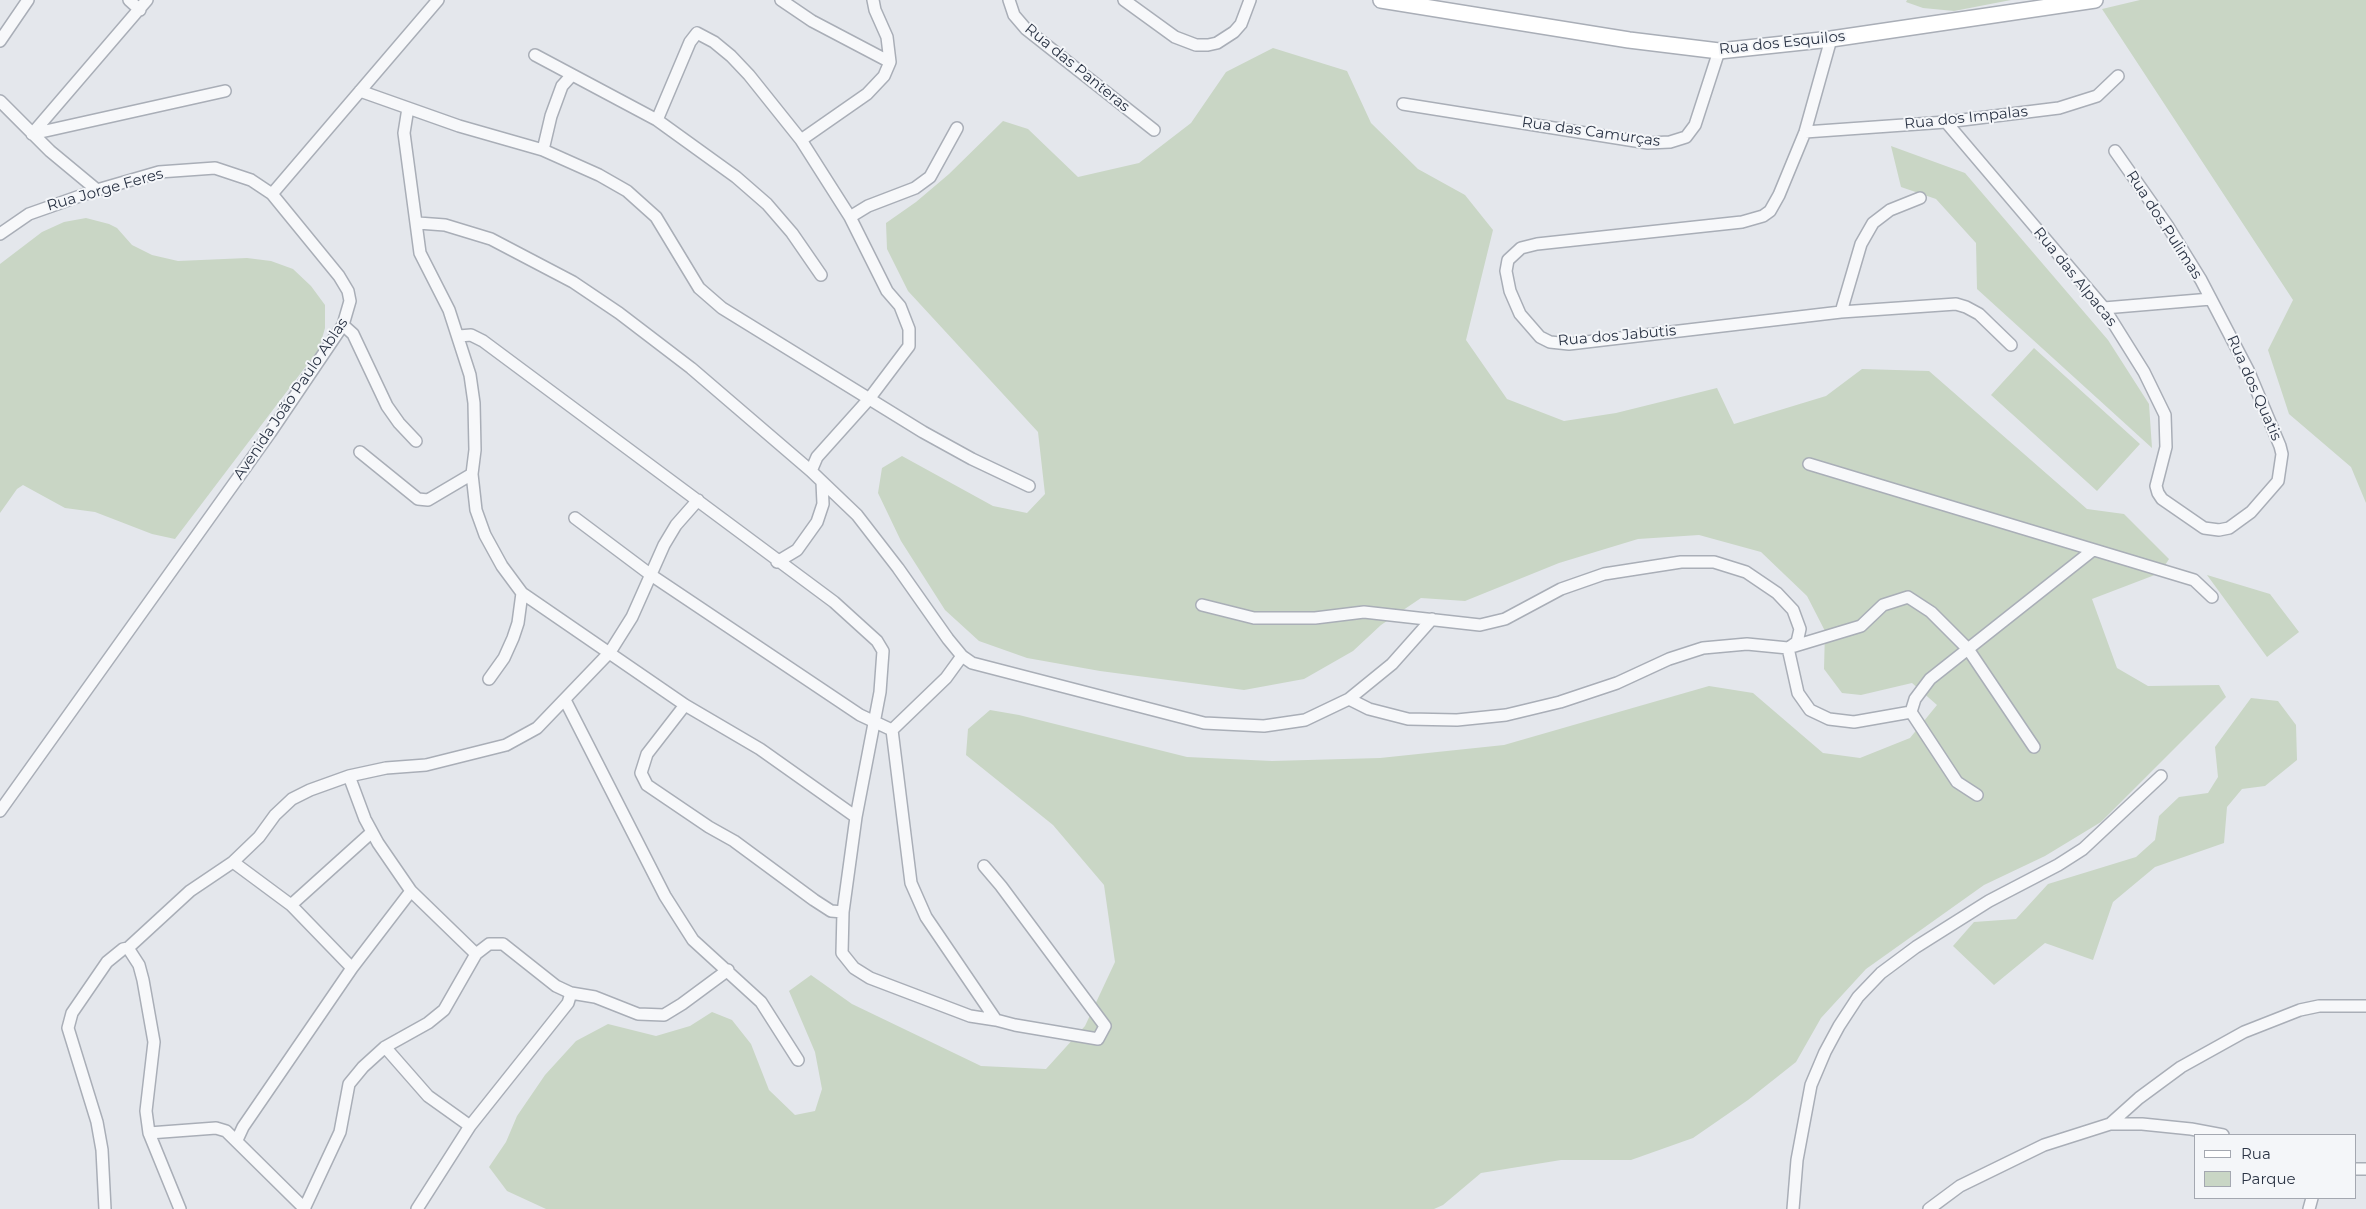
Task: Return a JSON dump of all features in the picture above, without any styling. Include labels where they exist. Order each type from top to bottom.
[{"type":"street","points":[[0,41],[28,0]]},
{"type":"street","points":[[129,0],[140,10]]},
{"type":"street","points":[[32,134],[147,0]]},
{"type":"street","points":[[272,194],[438,0]]},
{"type":"street","points":[[781,0],[812,21],[890,62]]},
{"type":"street","points":[[801,140],[867,94],[884,76],[890,62],[887,37],[875,10],[873,0]]},
{"type":"street","name":"Rua das Panteras","points":[[1009,0],[1014,15],[1026,29],[1154,130]]},
{"type":"street","points":[[1124,0],[1175,37],[1190,44],[1208,45],[1217,43],[1234,32],[1241,24],[1250,0]]},
{"type":"street","name":"Rua dos Esquilos","points":[[1381,0],[1629,40],[1719,50],[1831,39],[2094,0]]},
{"type":"street","points":[[657,120],[681,59],[697,33],[714,42],[731,56],[801,140],[850,217],[888,292],[900,306],[908,329],[908,346],[869,399],[817,457],[811,471]]},
{"type":"street","name":"Rua dos Jabutis","points":[[1831,39],[1805,132],[1774,205],[1763,216],[1742,222],[1537,244],[1521,248],[1508,260],[1506,271],[1510,291],[1520,314],[1531,330],[1540,337],[1557,343],[1569,344],[1840,312],[1956,304],[1979,314],[2011,345]]},
{"type":"street","name":"Rua das Camurças","points":[[1403,104],[1648,143],[1670,142],[1686,137],[1695,125],[1719,50]]},
{"type":"street","points":[[535,55],[571,76],[657,120],[688,141],[767,204],[792,233],[821,275]]},
{"type":"street","points":[[543,150],[550,116],[562,86],[571,76]]},
{"type":"street","name":"Rua dos Impalas","points":[[1805,132],[1946,122],[2058,108],[2097,96],[2118,76]]},
{"type":"street","points":[[32,134],[225,91]]},
{"type":"street","points":[[360,91],[543,150],[599,175],[627,191],[656,217],[699,288],[722,308],[869,399],[972,459],[1030,486]]},
{"type":"street","points":[[0,101],[32,134],[68,167],[97,190]]},
{"type":"street","points":[[408,108],[404,133],[418,222],[420,253],[449,310],[459,336],[470,375],[474,403],[475,450],[472,474],[476,510],[485,535],[502,566],[522,593],[685,705],[760,749],[856,817]]},
{"type":"street","name":"Rua das Alpacas","points":[[1946,122],[2104,308],[2144,372],[2165,415],[2166,447],[2156,486],[2158,493],[2162,499],[2193,522]]},
{"type":"street","points":[[850,217],[868,206],[915,188],[930,177],[957,128]]},
{"type":"street","name":"Rua dos Pulimas","points":[[2115,151],[2182,248],[2211,299]]},
{"type":"street","name":"Rua Jorge Feres","points":[[0,234],[29,214],[97,190],[160,172],[215,168],[251,180],[272,194]]},
{"type":"street","name":"Avenida João Paulo Ablas","points":[[0,811],[270,433],[343,325],[350,301],[348,291],[339,276],[272,194]]},
{"type":"street","points":[[1840,312],[1861,244],[1873,223],[1890,210],[1920,198]]},
{"type":"street","points":[[418,222],[444,225],[491,239],[573,282],[619,313],[690,368],[811,471],[863,523],[962,656],[972,663],[1046,684],[1204,722],[1264,726],[1305,720],[1349,699],[1392,664],[1432,619]]},
{"type":"street","points":[[2104,308],[2211,299]]},
{"type":"street","name":"Rua dos Quatis","points":[[2193,522],[2204,528],[2219,530],[2229,528],[2239,522],[2261,502],[2278,481],[2282,462],[2280,446],[2270,418],[2211,299]]},
{"type":"street","points":[[343,325],[353,334],[387,406],[416,441]]},
{"type":"street","points":[[459,336],[471,335],[483,341],[698,500],[777,562],[834,602],[877,641],[883,651],[880,692],[856,817],[843,912],[842,953],[854,968],[870,978],[970,1016],[996,1020],[1014,1026],[1098,1040],[1105,1026],[984,866]]},
{"type":"street","points":[[360,452],[418,499],[428,500],[472,474]]},
{"type":"street","points":[[1809,464],[2194,580],[2212,597]]},
{"type":"street","points":[[777,562],[797,550],[816,522],[823,504],[822,482]]},
{"type":"street","points":[[105,1209],[102,1150],[97,1122],[68,1028],[72,1013],[107,962],[123,949],[128,948],[190,891],[233,862],[259,837],[275,815],[292,800],[310,790],[349,776],[386,768],[426,765],[506,745],[537,728],[610,652],[632,617],[664,545],[676,525],[698,500]]},
{"type":"street","points":[[575,518],[651,575],[860,716],[892,730]]},
{"type":"street","points":[[1910,712],[1915,699],[1930,679],[2093,550]]},
{"type":"street","points":[[1202,605],[1254,618],[1315,618],[1364,612],[1480,625],[1506,619],[1561,589],[1604,574],[1681,562],[1714,562],[1746,572],[1777,593],[1793,610],[1800,629],[1797,642],[1788,648]]},
{"type":"street","points":[[489,679],[504,658],[513,638],[518,623],[522,593]]},
{"type":"street","points":[[1349,699],[1369,709],[1408,719],[1458,720],[1506,715],[1560,702],[1617,683],[1669,659],[1703,648],[1747,644],[1788,648],[1861,626],[1883,605],[1908,597],[1931,612],[1968,649],[2034,747]]},
{"type":"street","points":[[1788,648],[1798,692],[1810,710],[1829,720],[1854,722],[1910,712]]},
{"type":"street","points":[[892,730],[946,678],[962,656]]},
{"type":"street","points":[[565,700],[666,896],[693,940],[761,1002],[798,1060]]},
{"type":"street","points":[[685,705],[647,754],[641,773],[647,785],[709,827],[734,841],[814,900],[832,911],[843,912]]},
{"type":"street","points":[[1910,712],[1957,782],[1977,795]]},
{"type":"street","points":[[892,730],[911,883],[926,917],[996,1020]]},
{"type":"street","points":[[349,776],[372,832],[411,891],[476,954]]},
{"type":"street","points":[[1793,1209],[1797,1160],[1811,1085],[1824,1052],[1858,997],[1882,973],[1916,947],[1989,901],[2058,865],[2083,849],[2161,776]]},
{"type":"street","points":[[291,905],[372,832]]},
{"type":"street","points":[[233,862],[291,905],[352,968]]},
{"type":"street","points":[[237,1140],[243,1128],[352,968],[411,891]]},
{"type":"street","points":[[149,1133],[216,1128],[226,1131],[304,1209],[340,1132],[350,1084],[363,1067],[385,1047],[428,1023],[444,1010],[476,954],[489,944],[503,944],[556,986],[571,993],[595,997],[638,1014],[664,1015],[728,970]]},
{"type":"street","points":[[128,948],[139,966],[143,980],[154,1042],[146,1111],[149,1133],[180,1209]]},
{"type":"street","points":[[417,1209],[470,1126],[568,1003],[571,993]]},
{"type":"street","points":[[2110,1124],[2139,1098],[2181,1067],[2244,1032],[2300,1010],[2319,1006],[2366,1006]]},
{"type":"street","points":[[385,1047],[428,1096],[470,1126]]},
{"type":"street","points":[[1928,1209],[1960,1186],[2044,1145],[2110,1124],[2142,1124],[2192,1129],[2218,1134]]},
{"type":"green space","points":[[1907,0],[2011,0],[1954,11],[1923,8],[1906,2]]},
{"type":"green space","points":[[2140,0],[2366,0],[2366,503],[2351,467],[2289,414],[2268,350],[2293,300],[2102,9]]},
{"type":"green space","points":[[1273,48],[1347,71],[1371,123],[1418,169],[1465,195],[1493,230],[1466,340],[1507,399],[1564,421],[1616,413],[1717,388],[1734,424],[1826,396],[1862,369],[1929,371],[2087,509],[2124,514],[2169,559],[2160,573],[2092,599],[2117,668],[2148,686],[2219,685],[2226,697],[2101,822],[2045,856],[1984,885],[1866,969],[1821,1018],[1796,1062],[1748,1100],[1693,1138],[1631,1160],[1561,1160],[1481,1173],[1443,1205],[1434,1209],[546,1209],[507,1191],[489,1167],[506,1142],[517,1116],[545,1075],[576,1041],[608,1024],[656,1036],[690,1026],[712,1012],[732,1020],[751,1044],[769,1090],[795,1115],[815,1111],[822,1089],[815,1052],[789,991],[811,975],[852,1004],[981,1066],[1046,1069],[1085,1026],[1115,962],[1104,885],[1053,825],[966,755],[968,729],[990,710],[1019,715],[1187,757],[1272,761],[1380,758],[1504,745],[1709,686],[1753,693],[1823,753],[1860,758],[1910,738],[1937,705],[1912,683],[1861,695],[1842,693],[1824,669],[1825,631],[1807,596],[1761,552],[1699,535],[1638,539],[1559,563],[1465,601],[1421,598],[1381,625],[1353,651],[1304,679],[1244,690],[1100,671],[1027,658],[979,641],[945,610],[901,541],[878,493],[882,468],[902,456],[993,506],[1027,513],[1045,494],[1038,432],[908,291],[887,249],[886,223],[916,202],[949,174],[1003,121],[1028,129],[1078,177],[1139,163],[1191,123],[1226,72]]},
{"type":"green space","points":[[1891,146],[1965,173],[2108,340],[2149,404],[2152,448],[1977,289],[1976,243],[1936,199],[1901,187]]},
{"type":"green space","points":[[86,218],[117,228],[132,245],[152,255],[178,261],[247,258],[271,261],[293,269],[311,286],[325,305],[325,328],[319,349],[175,539],[152,534],[95,512],[65,508],[23,485],[17,489],[0,513],[0,264],[42,232],[64,222]]},
{"type":"green space","points":[[2034,348],[2140,444],[2097,491],[1991,395]]},
{"type":"green space","points":[[2207,575],[2270,594],[2299,632],[2267,657]]},
{"type":"green space","points":[[2251,698],[2278,701],[2296,725],[2297,760],[2265,786],[2242,789],[2227,807],[2224,843],[2155,867],[2113,902],[2093,960],[2045,943],[1994,985],[1953,946],[1974,922],[2016,919],[2048,884],[2136,857],[2155,840],[2159,816],[2179,797],[2208,793],[2218,777],[2215,747]]}]
